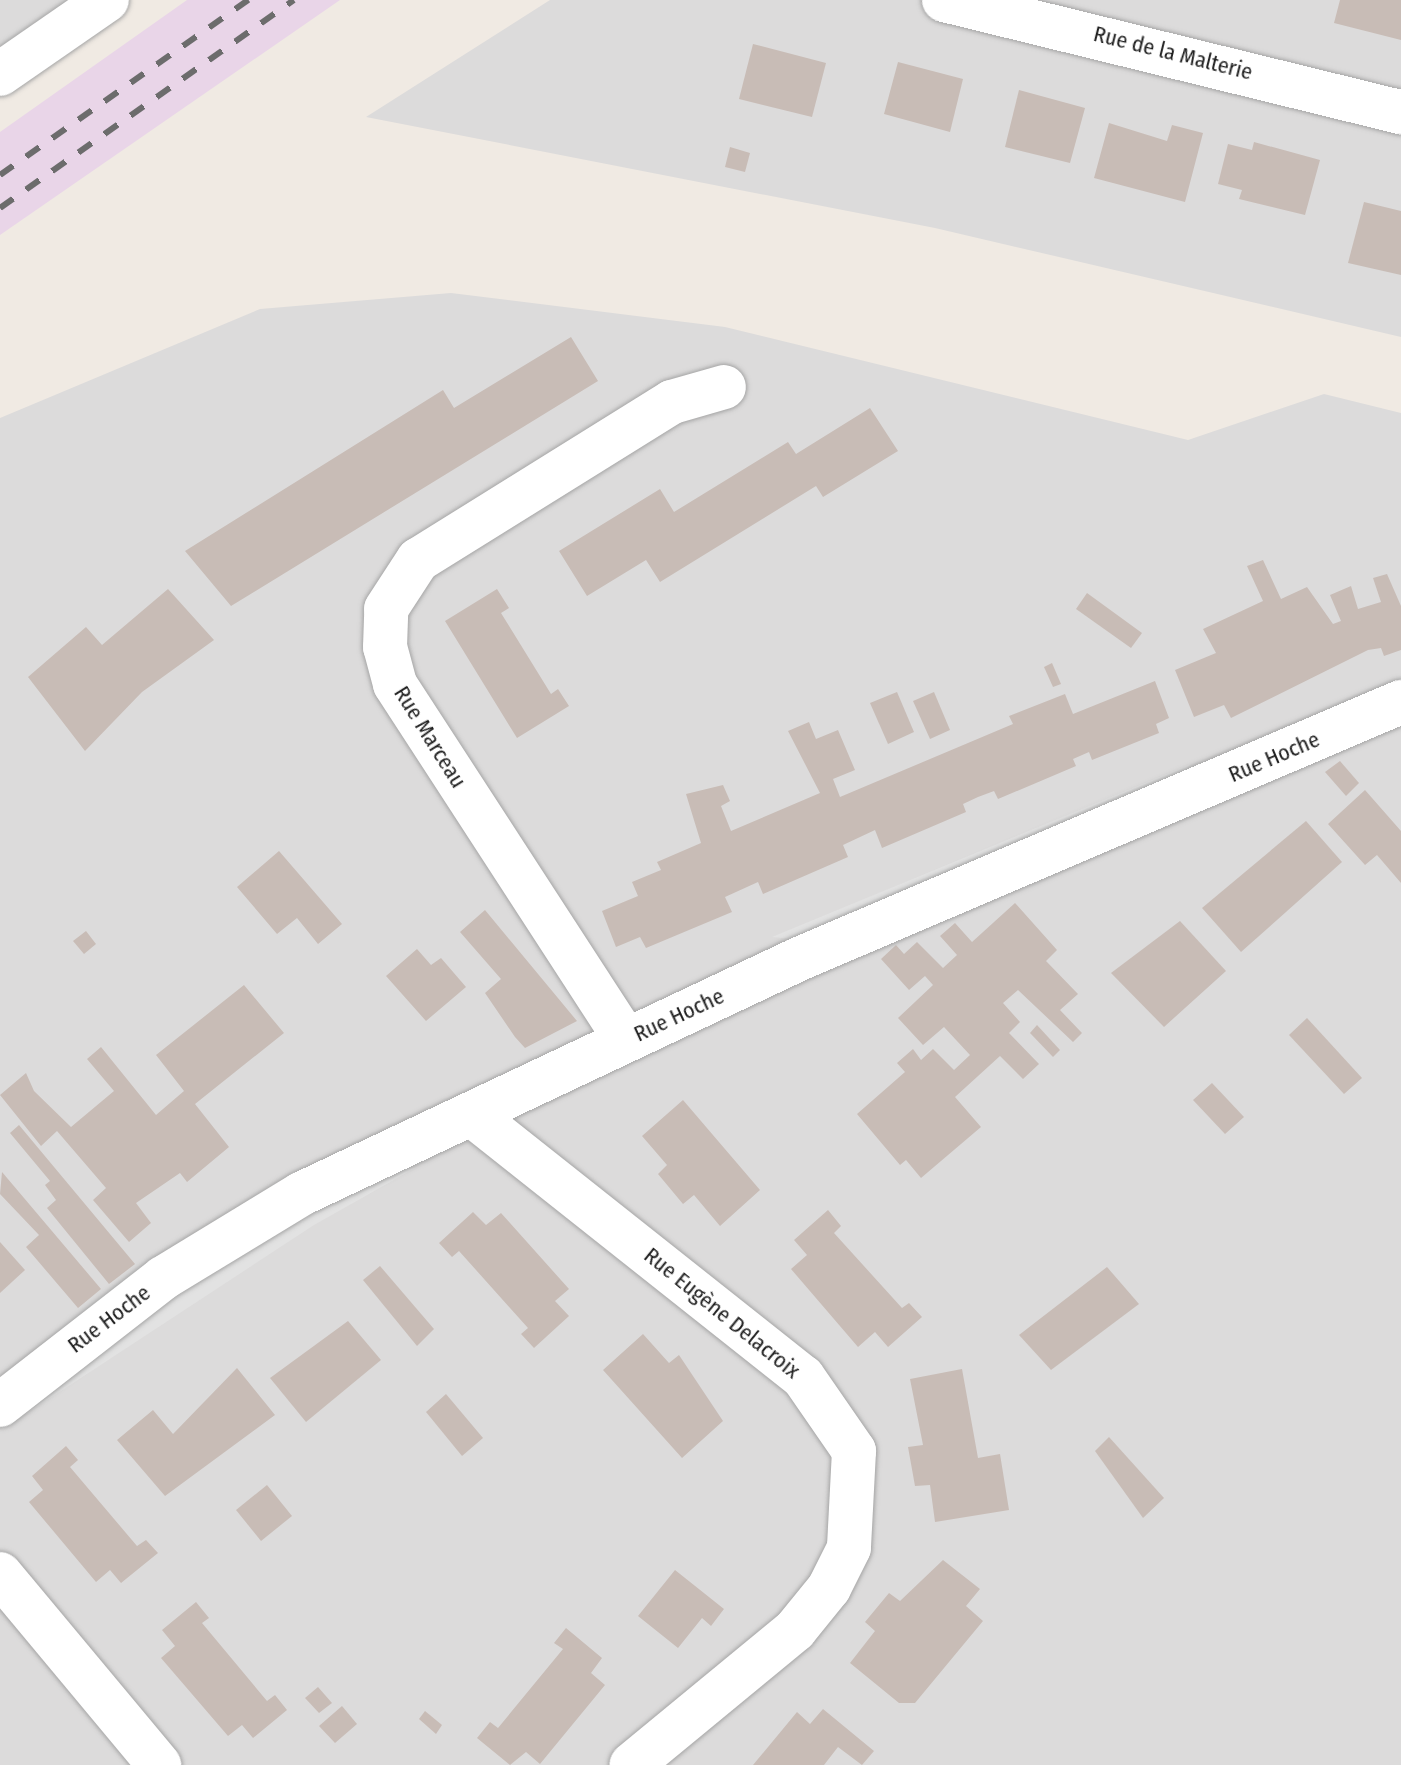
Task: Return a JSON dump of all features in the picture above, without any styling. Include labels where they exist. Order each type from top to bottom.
[{"type":"street","points":[[0,74],[107,0]]},
{"type":"street","name":"Rue de la Malterie","points":[[944,0],[1083,15],[1401,112]]},
{"type":"street","name":"Rue Marceau","points":[[626,1040],[395,684],[385,647],[386,609],[418,560],[672,402],[724,387]]},
{"type":"street","name":"Rue Hoche","points":[[0,1405],[163,1278],[301,1194],[476,1118],[626,1040],[1401,702]]},
{"type":"street","name":"Rue Eugène Delacroix","points":[[476,1118],[803,1377],[854,1451],[849,1548],[829,1588],[795,1630],[631,1765]]},
{"type":"street","points":[[0,1574],[159,1765]]},
{"type":"shaded area","points":[[0,0],[107,0],[0,74]]},
{"type":"shaded area","points":[[187,0],[340,0],[0,235],[0,132]]},
{"type":"shaded area","points":[[550,0],[1401,0],[1401,337],[935,228],[366,117]]},
{"type":"shaded area","points":[[451,293],[725,327],[1188,440],[1324,394],[1401,413],[1401,1765],[0,1765],[0,418],[260,309]]},
{"type":"shaded area","points":[[1191,764],[1164,792],[813,941],[772,937]]},
{"type":"shaded area","points":[[415,1168],[314,1225],[0,1431],[114,1331],[370,1174]]},
{"type":"building","points":[[1340,0],[1401,0],[1401,40],[1334,23]]},
{"type":"building","points":[[753,44],[826,63],[812,117],[739,99]]},
{"type":"building","points":[[898,62],[963,79],[950,132],[884,114]]},
{"type":"building","points":[[1019,90],[1085,108],[1070,163],[1005,147]]},
{"type":"building","points":[[1109,123],[1167,141],[1172,125],[1203,133],[1185,202],[1094,178]]},
{"type":"building","points":[[1254,142],[1320,160],[1305,215],[1239,199],[1242,190],[1218,184],[1228,144],[1252,150]]},
{"type":"building","points":[[730,147],[750,153],[745,172],[725,167]]},
{"type":"building","points":[[1364,202],[1401,211],[1401,275],[1348,263]]},
{"type":"building","points":[[571,337],[598,381],[231,606],[185,551],[443,390],[454,408]]},
{"type":"building","points":[[870,408],[898,451],[823,497],[816,486],[660,582],[646,560],[587,596],[559,551],[660,489],[674,512],[788,442],[796,454]]},
{"type":"building","points":[[1263,560],[1281,599],[1307,587],[1333,624],[1341,621],[1330,595],[1351,586],[1358,609],[1381,602],[1373,578],[1387,574],[1401,606],[1401,650],[1384,656],[1381,648],[1368,650],[1231,718],[1224,705],[1194,717],[1175,670],[1216,653],[1203,629],[1263,601],[1247,566]]},
{"type":"building","points":[[168,589],[214,640],[142,692],[85,751],[28,677],[86,627],[102,645]]},
{"type":"building","points":[[497,589],[509,608],[501,613],[551,694],[558,689],[569,706],[517,738],[445,621]]},
{"type":"building","points":[[1087,593],[1142,633],[1131,648],[1076,609]]},
{"type":"building","points":[[1052,663],[1061,684],[1053,687],[1044,667]]},
{"type":"building","points":[[1155,681],[1169,718],[1156,724],[1159,733],[1092,760],[1089,752],[1073,759],[1076,766],[998,799],[994,791],[978,797],[963,804],[966,812],[882,848],[875,830],[843,845],[848,857],[763,894],[758,882],[725,897],[732,912],[646,948],[640,937],[616,947],[602,911],[638,896],[632,882],[661,870],[657,862],[701,843],[686,794],[723,785],[730,801],[721,806],[731,831],[820,793],[788,731],[809,722],[816,739],[838,730],[855,770],[833,779],[840,797],[1013,724],[1009,716],[1065,694],[1073,714]]},
{"type":"building","points":[[897,692],[914,732],[888,744],[870,703]]},
{"type":"building","points":[[934,692],[950,730],[930,739],[913,701]]},
{"type":"building","points":[[1340,761],[1359,783],[1346,796],[1325,772]]},
{"type":"building","points":[[1365,790],[1401,831],[1401,883],[1377,855],[1365,865],[1328,824]]},
{"type":"building","points":[[1306,821],[1342,862],[1241,952],[1202,908]]},
{"type":"building","points":[[279,851],[342,924],[318,944],[297,918],[277,934],[237,887]]},
{"type":"building","points":[[1015,903],[1057,950],[1046,961],[1078,994],[1060,1010],[1082,1033],[1073,1042],[1018,990],[1003,1003],[1020,1022],[1009,1033],[1039,1064],[1023,1079],[1000,1056],[955,1097],[981,1127],[921,1178],[906,1160],[900,1165],[857,1114],[905,1072],[897,1063],[913,1049],[921,1060],[933,1049],[954,1070],[970,1055],[944,1027],[923,1045],[898,1018],[933,985],[925,976],[909,990],[881,959],[896,945],[904,954],[917,942],[943,968],[957,955],[940,936],[955,923],[972,942]]},
{"type":"building","points":[[485,910],[577,1021],[525,1048],[515,1037],[485,993],[501,979],[460,932]]},
{"type":"building","points":[[1180,921],[1226,971],[1164,1027],[1111,973]]},
{"type":"building","points":[[86,931],[96,944],[84,954],[73,941]]},
{"type":"building","points":[[417,949],[431,965],[441,958],[466,987],[426,1021],[386,976]]},
{"type":"building","points":[[244,985],[284,1033],[195,1104],[229,1147],[187,1182],[180,1173],[136,1203],[151,1223],[129,1242],[93,1200],[106,1188],[57,1131],[41,1146],[0,1095],[26,1073],[34,1091],[71,1127],[114,1091],[87,1059],[101,1047],[156,1115],[184,1091],[156,1055]]},
{"type":"building","points":[[1307,1018],[1362,1078],[1344,1094],[1289,1035]]},
{"type":"building","points":[[1037,1025],[1060,1050],[1053,1057],[1030,1033]]},
{"type":"building","points":[[1212,1083],[1244,1117],[1225,1134],[1193,1100]]},
{"type":"building","points":[[683,1100],[760,1190],[720,1226],[694,1195],[683,1204],[658,1174],[667,1165],[642,1136]]},
{"type":"building","points":[[19,1125],[135,1264],[109,1284],[47,1208],[56,1200],[45,1185],[50,1181],[10,1133]]},
{"type":"building","points":[[2,1172],[101,1289],[78,1308],[26,1247],[39,1235],[0,1194]]},
{"type":"building","points":[[828,1210],[841,1226],[834,1233],[902,1308],[909,1303],[922,1317],[888,1347],[875,1332],[858,1347],[791,1269],[807,1255],[794,1240]]},
{"type":"building","points":[[473,1212],[486,1225],[501,1213],[569,1289],[555,1301],[569,1316],[534,1348],[521,1334],[528,1328],[459,1251],[452,1257],[439,1243]]},
{"type":"building","points":[[0,1242],[25,1270],[0,1293]]},
{"type":"building","points":[[380,1266],[434,1329],[417,1346],[363,1280]]},
{"type":"building","points":[[1107,1267],[1139,1304],[1051,1370],[1019,1335]]},
{"type":"building","points":[[348,1321],[381,1360],[306,1422],[270,1378]]},
{"type":"building","points":[[643,1334],[669,1363],[679,1355],[723,1421],[682,1458],[603,1370]]},
{"type":"building","points":[[237,1368],[275,1415],[165,1496],[117,1440],[153,1410],[173,1434]]},
{"type":"building","points":[[962,1369],[978,1458],[1000,1454],[1009,1510],[935,1522],[930,1485],[915,1486],[908,1447],[923,1445],[910,1379]]},
{"type":"building","points":[[446,1394],[483,1438],[462,1456],[426,1412]]},
{"type":"building","points":[[1109,1437],[1164,1498],[1143,1518],[1095,1451]]},
{"type":"building","points":[[66,1446],[78,1460],[70,1467],[137,1546],[146,1540],[158,1553],[121,1583],[110,1570],[96,1582],[29,1502],[43,1490],[32,1476]]},
{"type":"building","points":[[267,1485],[292,1516],[261,1541],[236,1510]]},
{"type":"building","points":[[943,1560],[980,1589],[966,1606],[983,1621],[915,1703],[899,1703],[850,1663],[875,1631],[865,1622],[889,1593],[900,1601]]},
{"type":"building","points":[[675,1570],[724,1609],[711,1626],[702,1618],[678,1648],[638,1616]]},
{"type":"building","points":[[196,1602],[209,1618],[202,1623],[267,1701],[275,1695],[287,1710],[253,1738],[242,1725],[228,1736],[161,1658],[175,1646],[162,1630]]},
{"type":"building","points":[[566,1628],[602,1658],[591,1673],[605,1685],[540,1764],[526,1752],[510,1765],[477,1738],[490,1722],[498,1728],[563,1649],[554,1643]]},
{"type":"building","points":[[318,1687],[332,1703],[319,1713],[305,1698]]},
{"type":"building","points":[[342,1706],[357,1724],[335,1743],[319,1726]]},
{"type":"building","points":[[823,1709],[874,1751],[862,1765],[838,1747],[824,1765],[753,1765],[797,1712],[810,1724]]},
{"type":"building","points":[[425,1711],[442,1725],[436,1734],[419,1719]]},
{"type":"railway","points":[[0,175],[248,0]]},
{"type":"railway","points":[[0,208],[294,0]]}]
